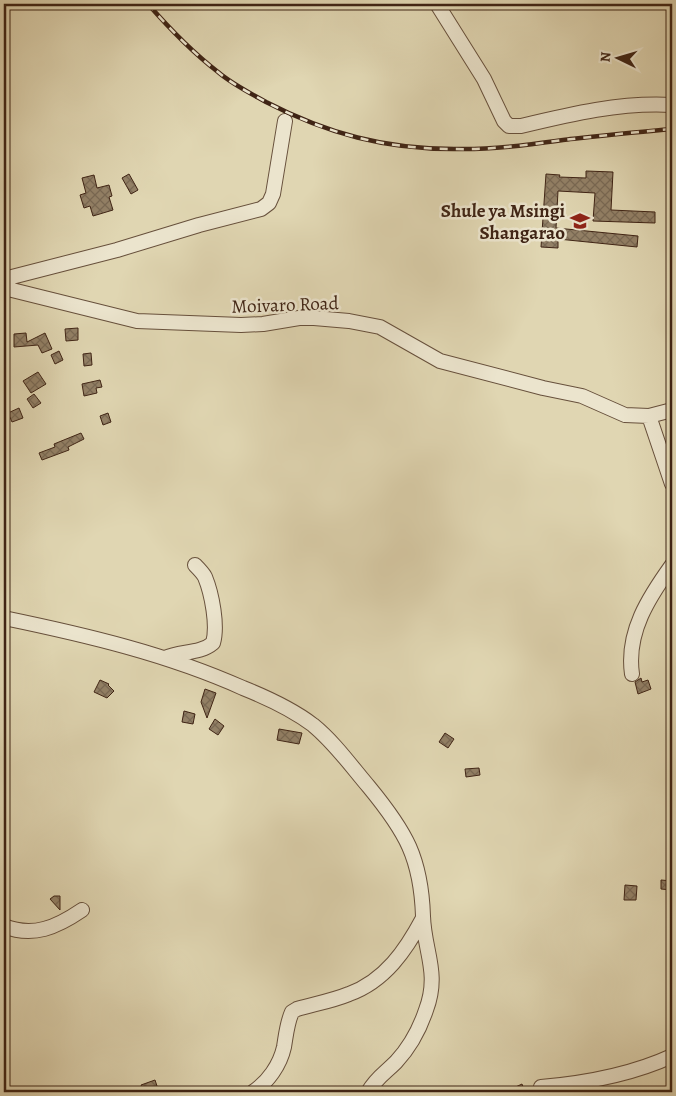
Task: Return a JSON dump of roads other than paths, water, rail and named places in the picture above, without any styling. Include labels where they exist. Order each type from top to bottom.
[{"type":"street","points":[[437,4],[484,79],[504,121],[510,126],[521,126],[606,108],[656,104],[672,105]]},
{"type":"street","points":[[4,279],[104,254],[198,225],[262,209],[269,203],[273,194],[285,121]]},
{"type":"street","name":"Moivaro Road","points":[[4,288],[137,320],[242,325],[299,318],[349,321],[380,327],[431,356],[449,363],[543,388],[582,396],[625,415],[649,416],[672,410]]},
{"type":"street","points":[[649,416],[672,484]]},
{"type":"street","points":[[165,658],[173,654],[207,648],[213,643],[215,625],[210,594],[204,575],[195,565]]},
{"type":"street","points":[[632,674],[630,654],[639,620],[655,590],[672,565]]},
{"type":"street","points":[[4,618],[82,634],[165,658],[214,675],[281,704],[329,739],[385,807],[412,850],[421,884],[423,918],[432,980],[427,1009],[418,1030],[399,1058],[377,1078],[368,1092]]},
{"type":"street","points":[[4,926],[22,932],[40,931],[64,921],[82,910]]},
{"type":"street","points":[[253,1092],[269,1077],[280,1060],[292,1012],[297,1008],[349,995],[372,982],[389,969],[398,958],[408,945],[423,918]]},
{"type":"street","points":[[541,1086],[602,1079],[672,1056]]},
{"type":"railway","points":[[148,4],[190,48],[235,84],[289,113],[357,138],[404,146],[482,149],[672,129]]},
{"type":"place","name":"Shule ya Msingi Shangarao","points":[[580,221]]}]
